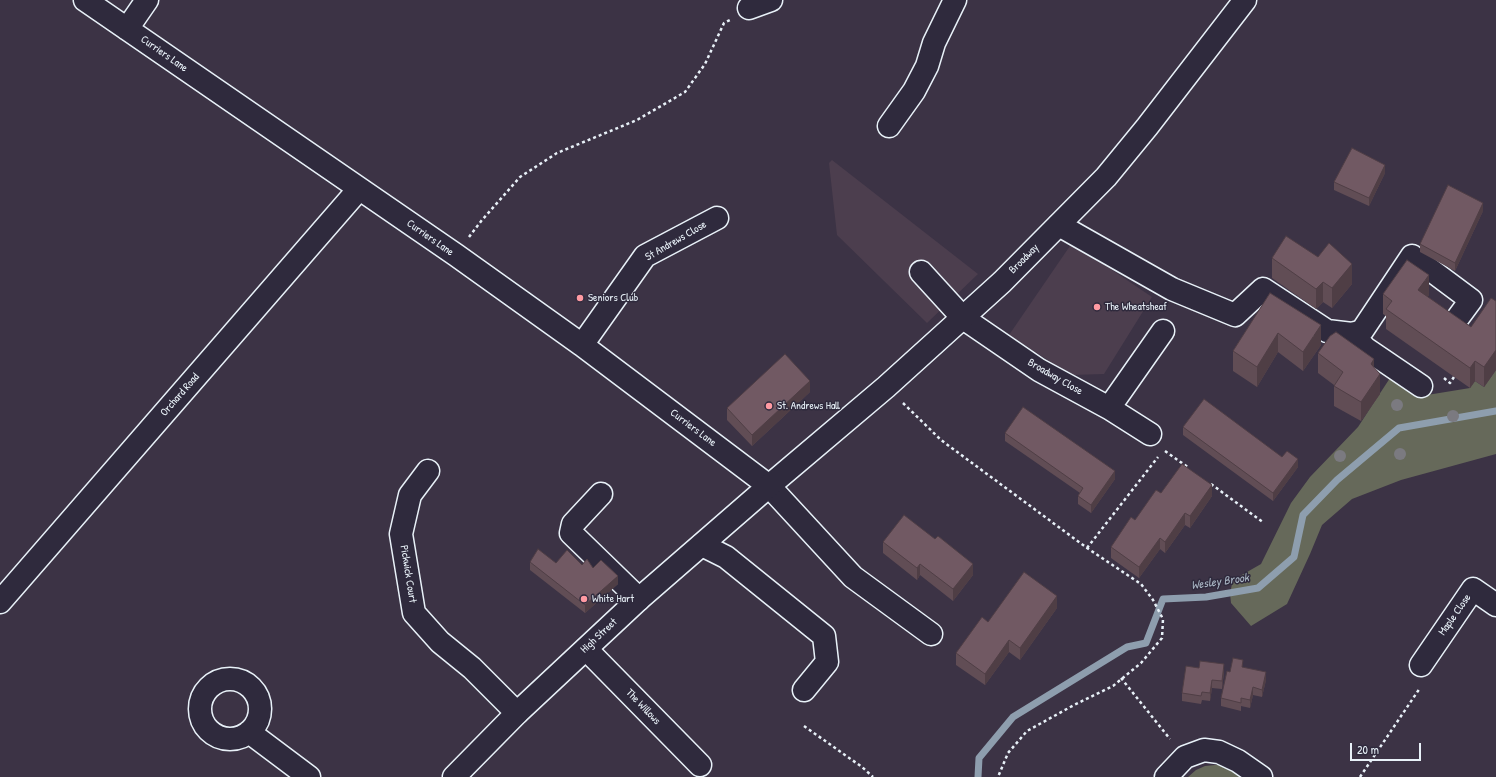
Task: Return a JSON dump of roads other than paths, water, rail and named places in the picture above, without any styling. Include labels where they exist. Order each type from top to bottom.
[{"type":"street","name":"Curriers Lane","points":[[85,0],[456,255],[582,345],[769,486],[853,577],[931,634]]},
{"type":"street","points":[[127,29],[147,0]]},
{"type":"street","points":[[749,8],[771,0]]},
{"type":"street","points":[[889,126],[914,91],[927,66],[934,43],[955,0]]},
{"type":"street","name":"Broadway","points":[[769,486],[886,387],[963,318],[1002,282],[1059,225],[1106,177],[1245,0]]},
{"type":"street","name":"Orchard Road","points":[[0,602],[359,189]]},
{"type":"street","name":"St Andrews Close","points":[[582,345],[645,256],[717,218]]},
{"type":"street","points":[[1059,225],[1172,289],[1235,315],[1263,288],[1327,331],[1352,334],[1362,331],[1412,256],[1471,300],[1457,319]]},
{"type":"street","name":"Broadway Close","points":[[921,272],[963,318],[1039,370],[1109,408],[1156,442]]},
{"type":"street","points":[[1109,408],[1163,331]]},
{"type":"street","points":[[1352,334],[1364,348],[1421,386]]},
{"type":"street","name":"Pickwick Court","points":[[428,471],[410,495],[401,534],[414,613],[440,642],[472,668],[517,713]]},
{"type":"street","name":"High Street","points":[[454,777],[517,713],[639,599],[769,486]]},
{"type":"street","points":[[600,494],[573,524],[571,533],[639,599]]},
{"type":"street","points":[[702,545],[726,557],[824,636],[827,662],[804,690]]},
{"type":"street","name":"Maple Close","points":[[1421,664],[1473,589],[1496,605]]},
{"type":"street","name":"The Willows","points":[[586,649],[700,765]]},
{"type":"street","points":[[250,732],[309,777]]},
{"type":"street","points":[[1166,777],[1185,757],[1204,750],[1219,752],[1238,760],[1260,777]]},
{"type":"waterway","name":"Wesley Brook","points":[[978,777],[979,758],[1013,717],[1127,647],[1146,643],[1163,599],[1206,597],[1258,588],[1294,557],[1303,515],[1337,480],[1399,428],[1496,411]]},
{"type":"place","name":"Seniors Club","points":[[580,298]]},
{"type":"place","name":"The Wheatsheaf","points":[[1097,307]]},
{"type":"place","name":"St. Andrews Hall","points":[[769,406]]},
{"type":"place","name":"White Hart","points":[[584,599]]}]
